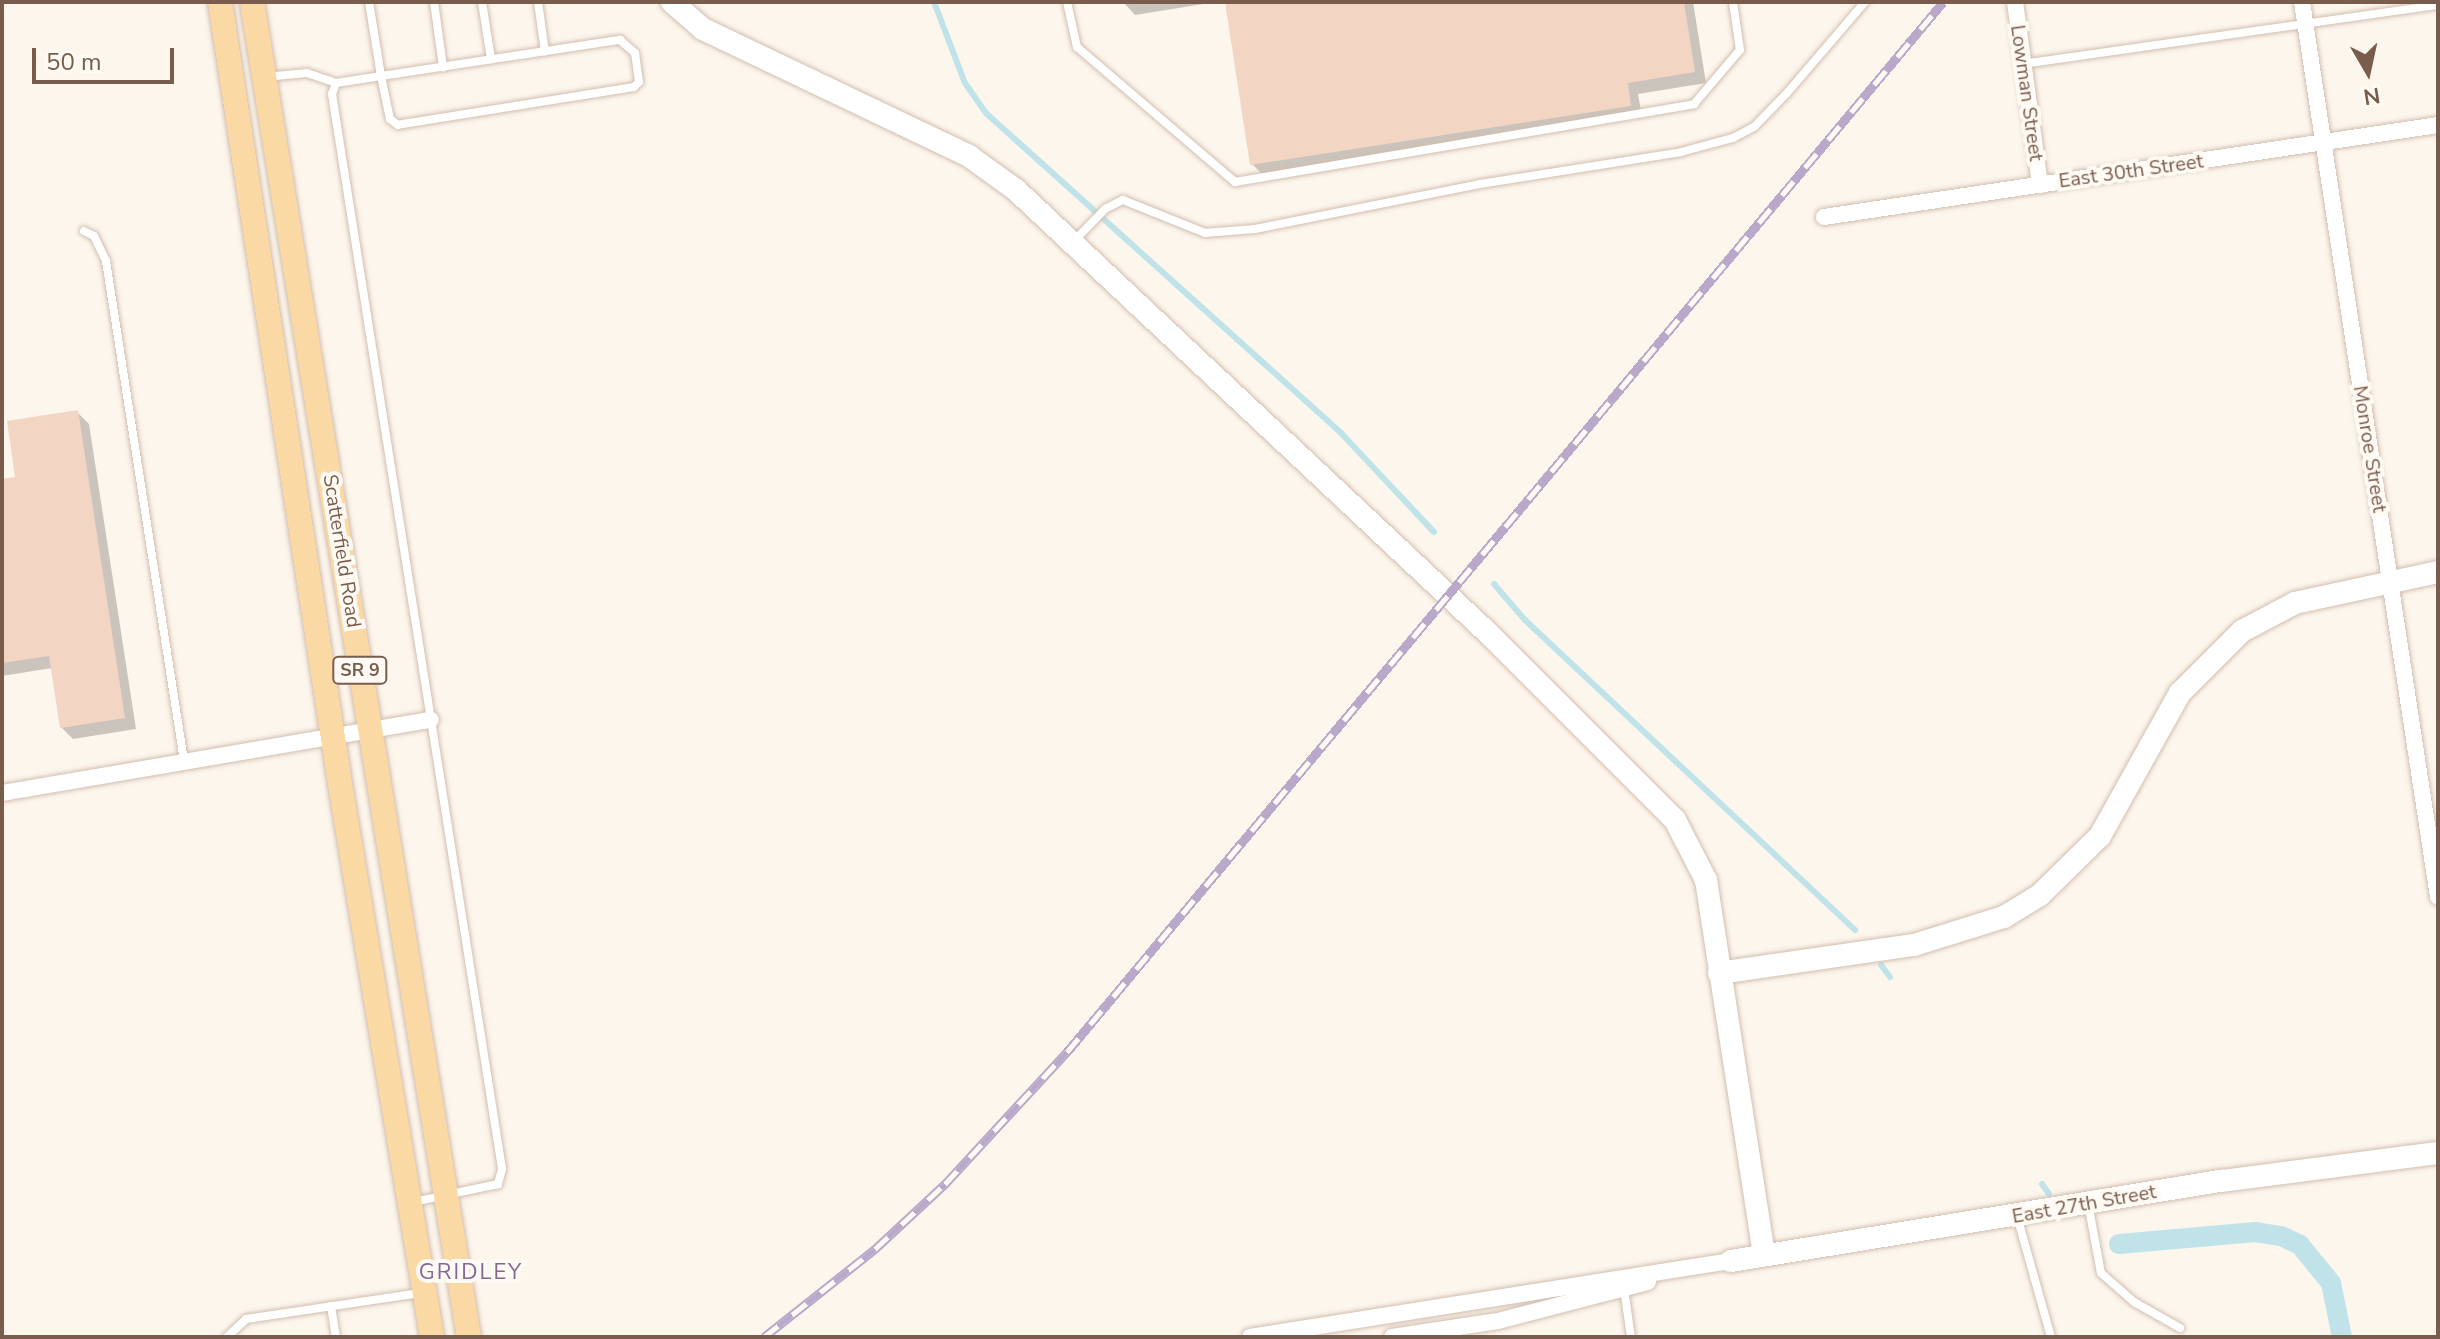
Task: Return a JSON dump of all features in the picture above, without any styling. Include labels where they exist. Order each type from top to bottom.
[{"type":"main road","name":"Scatterfield Road","points":[[220,2],[334,737],[432,1337]]},
{"type":"main road","name":"Scatterfield Road","points":[[252,2],[469,1337]]},
{"type":"street","points":[[672,2],[703,29],[748,54],[969,156],[1072,243],[1489,634],[1675,820],[1706,880],[1764,1255]]},
{"type":"street","name":"Lowman Street","points":[[2015,2],[2021,64],[2040,185]]},
{"type":"street","name":"Monroe Street","points":[[2302,2],[2435,855],[2438,897]]},
{"type":"street","name":"East 30th Street","points":[[1824,217],[2438,125]]},
{"type":"street","points":[[1719,973],[1914,945],[2004,917],[2040,895],[2100,836],[2180,693],[2242,631],[2295,603],[2390,579],[2438,572]]},
{"type":"street","points":[[2,793],[431,720]]},
{"type":"street","name":"East 27th Street","points":[[1250,1337],[1305,1333],[2087,1203],[2438,1153]]},
{"type":"street","name":"East 27th Street","points":[[1392,1337],[1498,1321],[1731,1261]]},
{"type":"lane","points":[[264,77],[307,73],[336,83],[381,76],[443,67],[491,59],[545,52],[620,40],[635,53],[639,82],[634,87],[398,125],[390,119],[381,76],[369,2]]},
{"type":"lane","points":[[434,2],[443,67]]},
{"type":"lane","points":[[482,2],[491,59]]},
{"type":"lane","points":[[538,2],[545,52]]},
{"type":"lane","points":[[1067,2],[1077,47],[1235,182],[1694,104],[1740,50],[1733,2]]},
{"type":"lane","points":[[1072,243],[1105,209],[1129,200],[1205,233],[1255,229],[1480,184],[1681,152],[1733,138],[1754,127],[1787,93],[1865,2]]},
{"type":"lane","points":[[2021,64],[2438,5]]},
{"type":"lane","points":[[336,83],[332,94],[502,1169],[498,1184],[410,1203]]},
{"type":"lane","points":[[84,231],[94,236],[106,261],[184,762]]},
{"type":"lane","points":[[2087,1203],[2101,1273],[2134,1302],[2180,1328]]},
{"type":"lane","points":[[2017,1215],[2051,1337]]},
{"type":"lane","points":[[1624,1289],[1631,1337]]},
{"type":"lane","points":[[227,1337],[246,1319],[425,1292]]},
{"type":"lane","points":[[331,1306],[336,1337]]},
{"type":"building","points":[[1225,2],[1684,2],[1695,72],[1628,83],[1631,106],[1250,165]]},
{"type":"building","points":[[78,410],[125,718],[60,728],[49,656],[2,663],[2,479],[15,477],[7,421]]},
{"type":"waterway","points":[[934,2],[965,83],[987,114],[1341,433],[1434,532]]},
{"type":"waterway","points":[[1494,584],[1525,620],[1855,930]]},
{"type":"waterway","points":[[1881,965],[1890,977]]},
{"type":"waterway","points":[[2042,1184],[2049,1194]]},
{"type":"waterway","points":[[2119,1244],[2255,1232],[2281,1236],[2300,1245],[2331,1283],[2342,1337]]},
{"type":"railway","points":[[764,1337],[875,1249],[945,1184],[1067,1052],[1943,2]]},
{"type":"district","name":"GRIDLEY","points":[[471,1273]]}]
